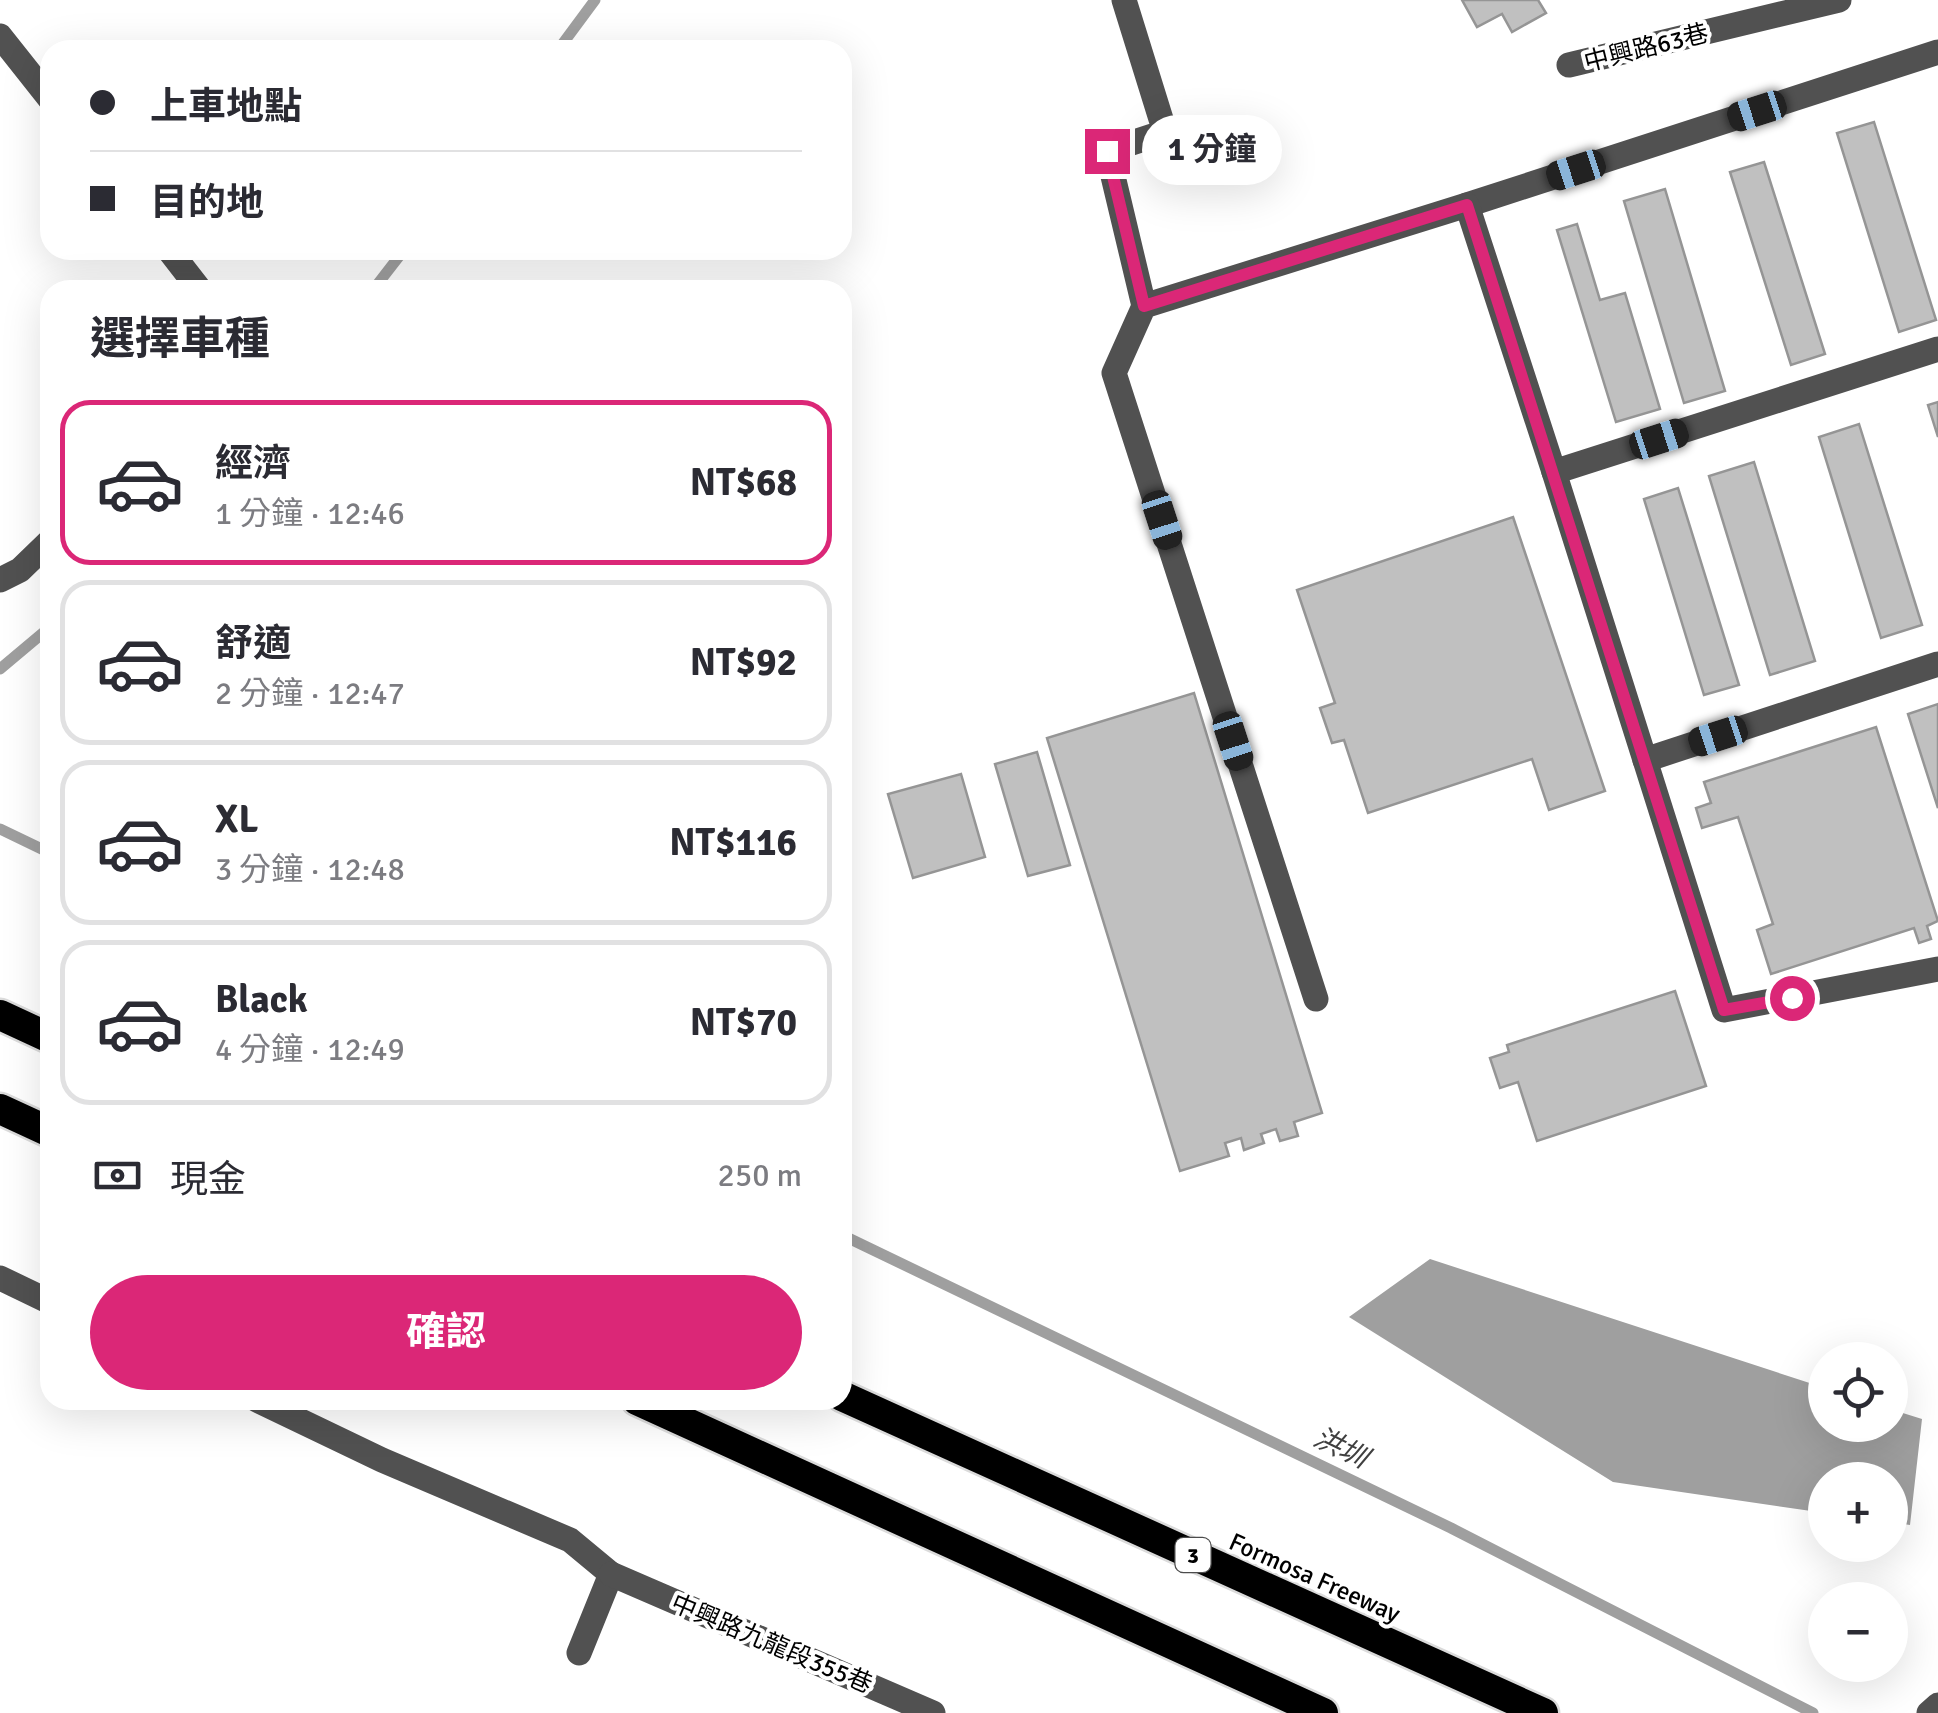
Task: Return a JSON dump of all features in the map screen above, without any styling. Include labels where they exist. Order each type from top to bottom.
[{"type":"highway","points":[[0,1015],[40,1033]]},
{"type":"highway","points":[[0,1109],[40,1127]]},
{"type":"highway","name":"Formosa Freeway","points":[[852,1401],[1544,1713]]},
{"type":"highway","points":[[660,1410],[1323,1713]]},
{"type":"lane","points":[[1124,0],[1165,132],[1107,151],[1144,306],[1114,373],[1316,999]]},
{"type":"lane","name":"中興路63巷","points":[[1569,66],[1839,0]]},
{"type":"lane","points":[[0,36],[40,86]]},
{"type":"lane","points":[[1144,306],[1938,52]]},
{"type":"lane","points":[[1467,205],[1724,1010],[1938,969]]},
{"type":"lane","points":[[177,260],[192,280]]},
{"type":"lane","points":[[1554,472],[1938,350]]},
{"type":"lane","points":[[0,580],[20,570],[40,551]]},
{"type":"lane","points":[[1645,760],[1938,664]]},
{"type":"lane","points":[[0,1278],[40,1297]]},
{"type":"lane","name":"中興路九龍段355巷","points":[[277,1410],[382,1460],[570,1540],[610,1574],[933,1713]]},
{"type":"lane","points":[[579,1654],[610,1574]]},
{"type":"lane","points":[[1929,1713],[1938,1705]]},
{"type":"shaded area","points":[[1430,1259],[1808,1382],[1808,1442],[1908,1442],[1908,1415],[1922,1419],[1910,1525],[1908,1462],[1808,1462],[1808,1511],[1613,1482],[1349,1317]]},
{"type":"building","points":[[1462,0],[1538,0],[1546,13],[1512,32],[1502,14],[1477,27]]},
{"type":"building","points":[[1874,122],[1936,320],[1899,332],[1837,133]]},
{"type":"building","points":[[1764,162],[1825,354],[1791,365],[1730,172]]},
{"type":"building","points":[[1665,189],[1725,391],[1684,403],[1624,201]]},
{"type":"building","points":[[1577,224],[1600,300],[1625,293],[1660,409],[1616,422],[1557,230]]},
{"type":"building","points":[[1938,402],[1938,437],[1928,405]]},
{"type":"building","points":[[1859,424],[1922,625],[1881,638],[1819,437]]},
{"type":"building","points":[[1754,462],[1815,661],[1770,675],[1709,476]]},
{"type":"building","points":[[1678,488],[1739,685],[1704,695],[1644,499]]},
{"type":"building","points":[[1513,517],[1605,791],[1549,810],[1532,759],[1368,813],[1344,740],[1332,743],[1320,708],[1335,703],[1297,590]]},
{"type":"building","points":[[1194,693],[1322,1113],[1294,1122],[1298,1136],[1280,1141],[1276,1129],[1261,1134],[1264,1143],[1244,1150],[1241,1138],[1225,1143],[1229,1156],[1180,1171],[1047,738]]},
{"type":"building","points":[[1938,704],[1938,808],[1908,714]]},
{"type":"building","points":[[1876,727],[1938,921],[1927,926],[1931,939],[1919,943],[1914,928],[1771,974],[1757,930],[1773,924],[1738,817],[1702,828],[1696,808],[1711,803],[1704,782]]},
{"type":"building","points":[[1037,752],[1070,865],[1028,876],[995,764]]},
{"type":"building","points":[[961,774],[985,857],[913,878],[888,794]]},
{"type":"building","points":[[1675,991],[1706,1086],[1537,1141],[1518,1082],[1500,1088],[1490,1058],[1509,1052],[1507,1045]]},
{"type":"waterway","points":[[565,40],[595,0]]},
{"type":"waterway","points":[[381,280],[396,260]]},
{"type":"waterway","points":[[0,669],[40,635]]},
{"type":"waterway","name":"洪圳","points":[[0,829],[40,848]]},
{"type":"waterway","name":"洪圳","points":[[852,1240],[1451,1528],[1813,1713]]},
{"type":"route","points":[[1107,151],[1144,306],[1467,205],[1724,1010],[1792,998]]}]
